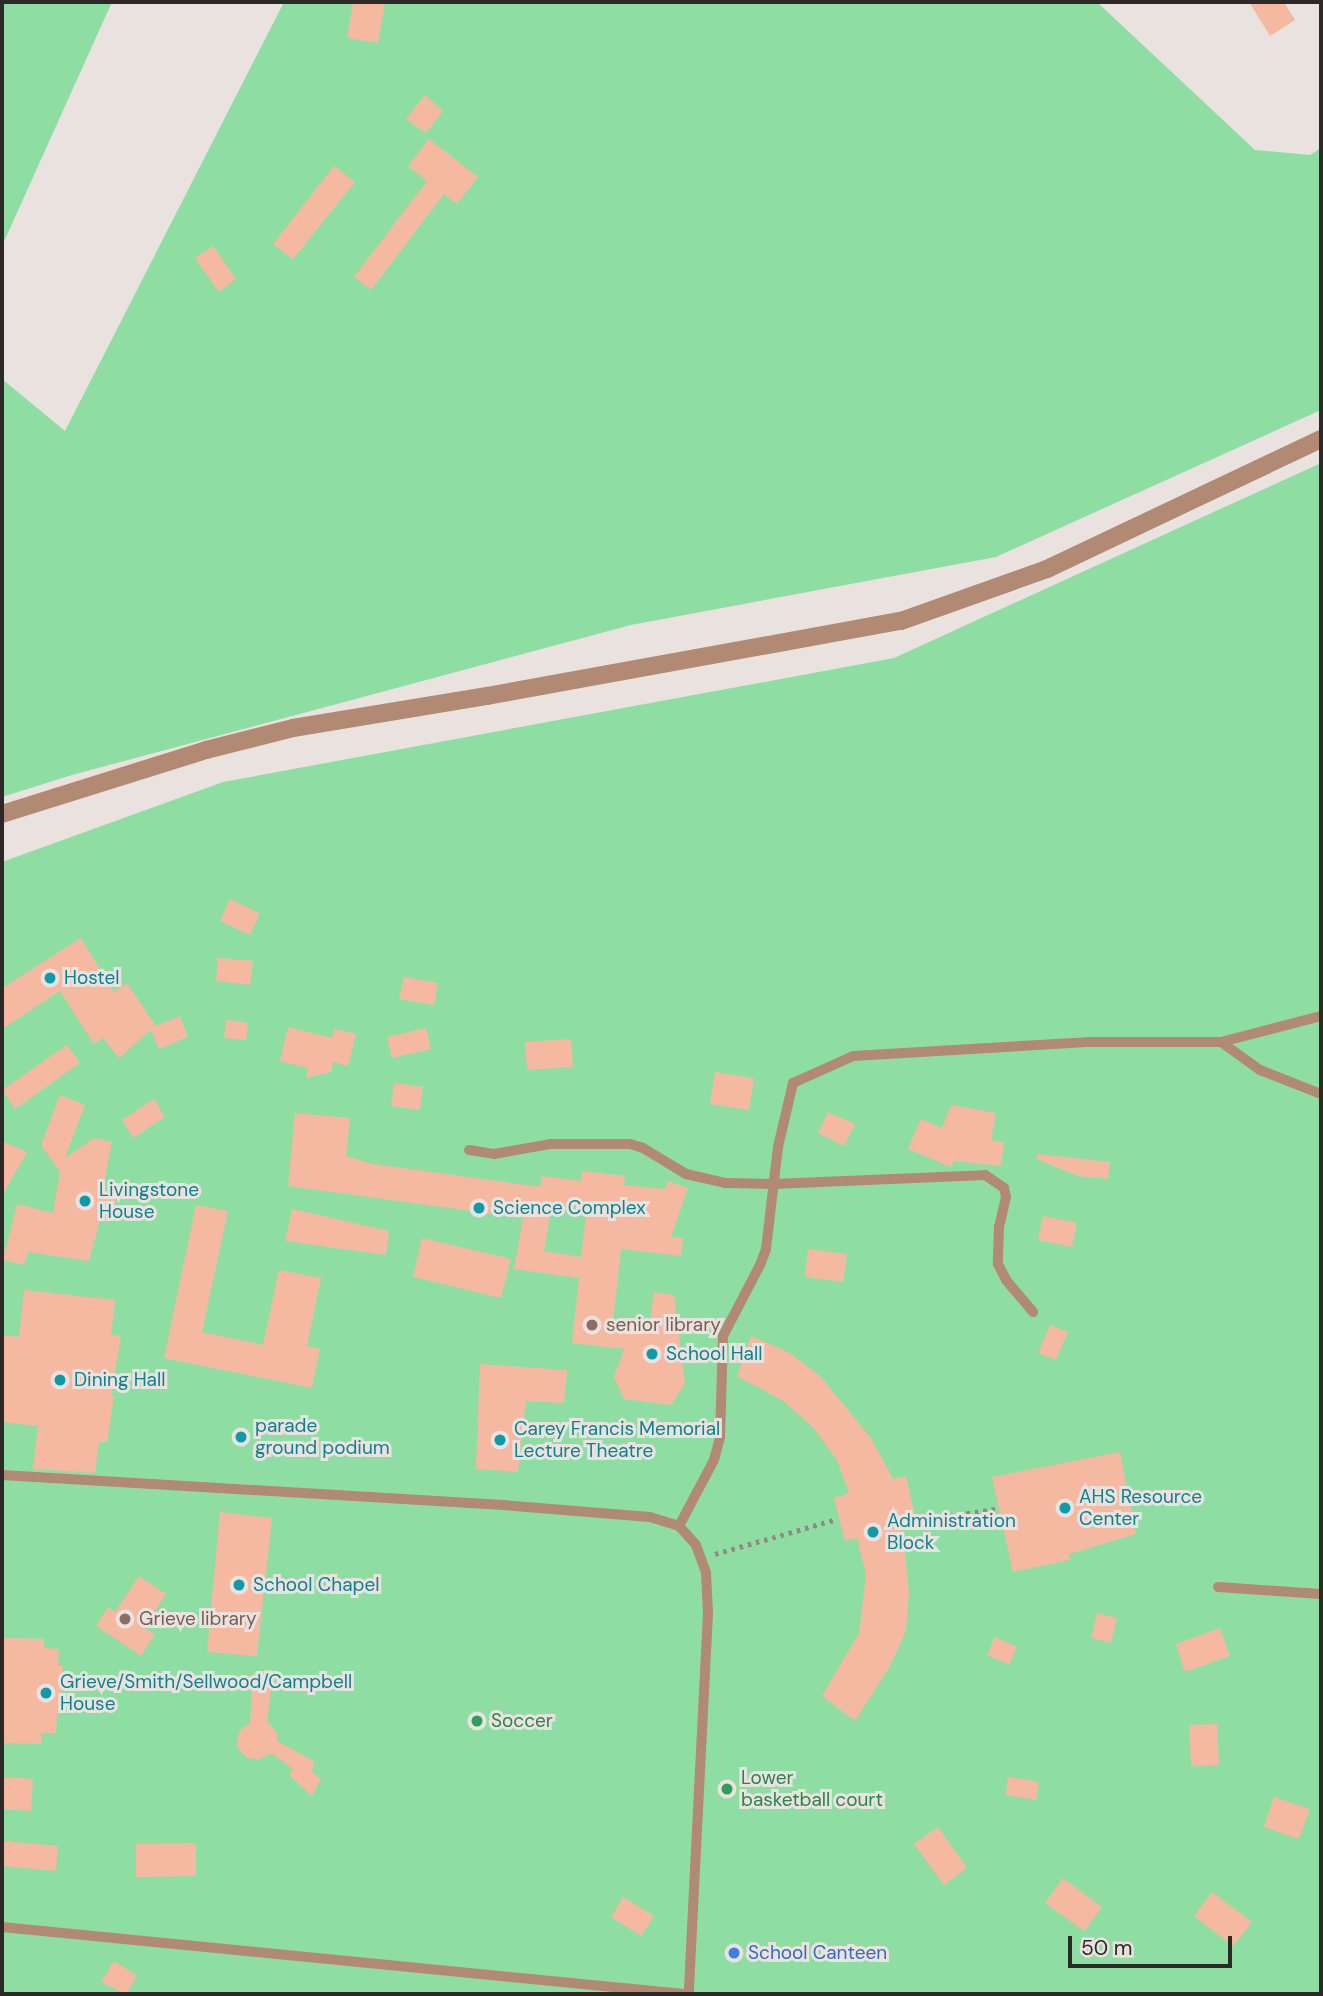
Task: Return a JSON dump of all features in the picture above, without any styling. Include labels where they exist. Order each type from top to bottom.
[{"type":"street","points":[[2,814],[206,750],[293,728],[487,696],[901,621],[1047,569],[1321,439]]},
{"type":"lane","points":[[678,1526],[714,1460],[720,1437],[723,1336],[760,1265],[793,1083],[853,1056],[1087,1042],[1221,1042],[1321,1016]]},
{"type":"lane","points":[[1221,1042],[1260,1070],[1321,1094]]},
{"type":"lane","points":[[469,1150],[494,1154],[551,1144],[630,1144],[643,1148],[686,1174],[726,1183],[774,1184],[985,1175],[1004,1188],[1006,1197],[999,1227],[998,1264],[1006,1280],[1033,1312]]},
{"type":"lane","points":[[2,1475],[503,1505],[650,1517],[678,1526],[696,1545],[706,1573],[708,1613],[686,1994],[2,1927]]},
{"type":"lane","points":[[1218,1587],[1321,1594]]},
{"type":"path","points":[[916,1521],[995,1509]]},
{"type":"path","points":[[701,1558],[837,1519]]},
{"type":"green space","points":[[2,2],[112,2],[2,246]]},
{"type":"green space","points":[[284,2],[1097,2],[1255,150],[1310,155],[1321,148],[1321,410],[996,557],[631,625],[72,775],[2,797],[2,379],[65,431]]},
{"type":"green space","points":[[1321,463],[1321,1994],[2,1994],[2,862],[223,782],[894,658]]},
{"type":"building","points":[[353,2],[385,2],[378,43],[347,38]]},
{"type":"building","points":[[1249,2],[1284,2],[1295,20],[1270,36]]},
{"type":"building","points":[[425,95],[443,111],[426,133],[406,119]]},
{"type":"building","points":[[429,139],[478,177],[457,204],[444,194],[371,290],[354,277],[427,181],[408,166]]},
{"type":"building","points":[[334,166],[355,182],[293,259],[273,244]]},
{"type":"building","points":[[213,246],[236,279],[219,292],[195,258]]},
{"type":"building","points":[[230,899],[260,913],[250,935],[220,921]]},
{"type":"building","points":[[81,938],[114,992],[127,983],[156,1026],[180,1016],[188,1037],[159,1049],[151,1030],[119,1058],[103,1038],[94,1044],[60,991],[2,1029],[2,988]]},
{"type":"building","points":[[218,958],[253,961],[250,985],[216,981]]},
{"type":"building","points":[[404,977],[438,983],[434,1005],[399,999]]},
{"type":"building","points":[[226,1020],[248,1023],[246,1040],[224,1038]]},
{"type":"building","points":[[288,1027],[332,1038],[334,1029],[356,1034],[348,1066],[333,1062],[331,1072],[306,1078],[308,1068],[280,1061]]},
{"type":"building","points":[[426,1028],[431,1049],[392,1058],[387,1037]]},
{"type":"building","points":[[571,1039],[573,1067],[527,1070],[525,1042]]},
{"type":"building","points":[[67,1045],[80,1063],[15,1109],[2,1090]]},
{"type":"building","points":[[715,1072],[754,1078],[749,1110],[710,1104]]},
{"type":"building","points":[[394,1083],[423,1087],[420,1110],[391,1106]]},
{"type":"building","points":[[60,1095],[85,1105],[65,1158],[94,1138],[112,1142],[102,1192],[116,1193],[115,1211],[103,1209],[89,1261],[28,1252],[24,1265],[3,1260],[17,1204],[53,1213],[60,1172],[41,1145]]},
{"type":"building","points":[[154,1099],[165,1117],[133,1138],[122,1120]]},
{"type":"building","points":[[951,1105],[996,1113],[991,1140],[1004,1142],[1001,1166],[954,1161],[951,1167],[908,1149],[921,1119],[942,1128]]},
{"type":"building","points":[[828,1112],[855,1124],[844,1146],[818,1133]]},
{"type":"building","points":[[295,1113],[350,1118],[346,1156],[373,1164],[540,1187],[542,1176],[581,1181],[582,1171],[625,1176],[624,1185],[665,1189],[668,1181],[688,1188],[671,1237],[683,1238],[681,1256],[621,1249],[613,1323],[649,1328],[654,1292],[674,1295],[685,1384],[671,1405],[624,1399],[614,1377],[624,1349],[572,1343],[579,1278],[514,1269],[523,1218],[288,1186]],"holes":[[[552,1203],[587,1207],[581,1257],[544,1251]]]},
{"type":"building","points":[[2,1141],[27,1152],[2,1196]]},
{"type":"building","points":[[1038,1154],[1110,1162],[1108,1179],[1078,1176],[1036,1159]]},
{"type":"building","points":[[196,1205],[228,1211],[202,1332],[263,1345],[279,1270],[321,1278],[307,1346],[320,1349],[312,1388],[164,1358]]},
{"type":"building","points":[[292,1209],[389,1231],[386,1255],[285,1241]]},
{"type":"building","points":[[1043,1216],[1077,1223],[1072,1247],[1038,1240]]},
{"type":"building","points":[[422,1238],[511,1259],[501,1298],[413,1277]]},
{"type":"building","points":[[808,1249],[847,1254],[843,1282],[805,1277]]},
{"type":"building","name":"Dining Hall","points":[[24,1290],[115,1300],[111,1335],[121,1336],[107,1442],[99,1442],[95,1473],[33,1469],[38,1426],[2,1422],[2,1335],[19,1337]]},
{"type":"building","points":[[1050,1325],[1068,1332],[1056,1360],[1038,1353]]},
{"type":"building","name":"Administration Block","points":[[751,1336],[790,1353],[821,1377],[871,1438],[893,1479],[906,1476],[916,1521],[902,1525],[909,1593],[906,1631],[890,1666],[855,1721],[822,1696],[859,1633],[866,1575],[857,1538],[845,1541],[834,1498],[849,1493],[837,1460],[812,1426],[783,1401],[737,1376]]},
{"type":"building","points":[[480,1364],[567,1370],[564,1403],[526,1401],[518,1472],[476,1469]]},
{"type":"building","name":"AHS Resource Center","points":[[1120,1452],[1136,1534],[1069,1554],[1070,1560],[1013,1572],[992,1477]]},
{"type":"building","name":"School Chapel","points":[[220,1512],[272,1518],[257,1656],[207,1652]]},
{"type":"building","name":"Grieve library","points":[[139,1576],[166,1594],[144,1628],[155,1634],[141,1656],[96,1626],[108,1607],[115,1612]]},
{"type":"building","points":[[1097,1613],[1117,1618],[1111,1643],[1091,1638]]},
{"type":"building","points":[[1220,1628],[1230,1656],[1185,1672],[1176,1644]]},
{"type":"building","points":[[995,1637],[1017,1647],[1009,1665],[987,1655]]},
{"type":"building","name":"Grieve/Smith/Sellwood/Campbell House","points":[[2,1638],[44,1639],[44,1648],[59,1649],[58,1666],[63,1666],[61,1714],[57,1714],[56,1733],[41,1733],[41,1744],[2,1743]]},
{"type":"building","points":[[253,1673],[273,1675],[267,1721],[277,1733],[277,1741],[314,1761],[312,1772],[321,1779],[312,1796],[289,1775],[293,1769],[271,1753],[259,1760],[247,1758],[237,1747],[239,1731],[250,1723]]},
{"type":"building","points":[[1217,1724],[1219,1765],[1191,1766],[1189,1725]]},
{"type":"building","points":[[2,1777],[33,1779],[31,1811],[2,1809]]},
{"type":"building","points":[[1008,1777],[1039,1782],[1036,1800],[1006,1795]]},
{"type":"building","points":[[1274,1797],[1310,1809],[1299,1839],[1264,1827]]},
{"type":"building","points":[[938,1827],[967,1868],[944,1885],[914,1844]]},
{"type":"building","points":[[2,1841],[58,1846],[56,1871],[2,1866]]},
{"type":"building","points":[[196,1843],[196,1876],[136,1877],[136,1844]]},
{"type":"building","points":[[1063,1878],[1102,1907],[1084,1931],[1045,1903]]},
{"type":"building","points":[[1212,1892],[1252,1922],[1233,1946],[1194,1916]]},
{"type":"building","points":[[623,1897],[654,1916],[641,1936],[611,1917]]},
{"type":"building","points":[[114,1961],[137,1976],[126,1994],[101,1982]]},
{"type":"place","name":"Hostel","points":[[50,978]]},
{"type":"place","name":"Livingstone House","points":[[85,1201]]},
{"type":"place","name":"Science Complex","points":[[479,1208]]},
{"type":"place","name":"senior library","points":[[592,1325]]},
{"type":"place","name":"School Hall","points":[[652,1354]]},
{"type":"place","name":"Dining Hall","points":[[60,1380]]},
{"type":"place","name":"parade ground podium","points":[[241,1437]]},
{"type":"place","name":"Carey Francis Memorial Lecture Theatre","points":[[500,1440]]},
{"type":"place","name":"AHS Resource Center","points":[[1065,1508]]},
{"type":"place","name":"Administration Block","points":[[873,1532]]},
{"type":"place","name":"School Chapel","points":[[239,1585]]},
{"type":"place","name":"Grieve library","points":[[125,1619]]},
{"type":"place","name":"Grieve/Smith/Sellwood/Campbell House","points":[[46,1693]]},
{"type":"place","name":"Soccer","points":[[477,1721]]},
{"type":"place","name":"Lower basketball court","points":[[727,1789]]},
{"type":"place","name":"School Canteen","points":[[734,1953]]}]
